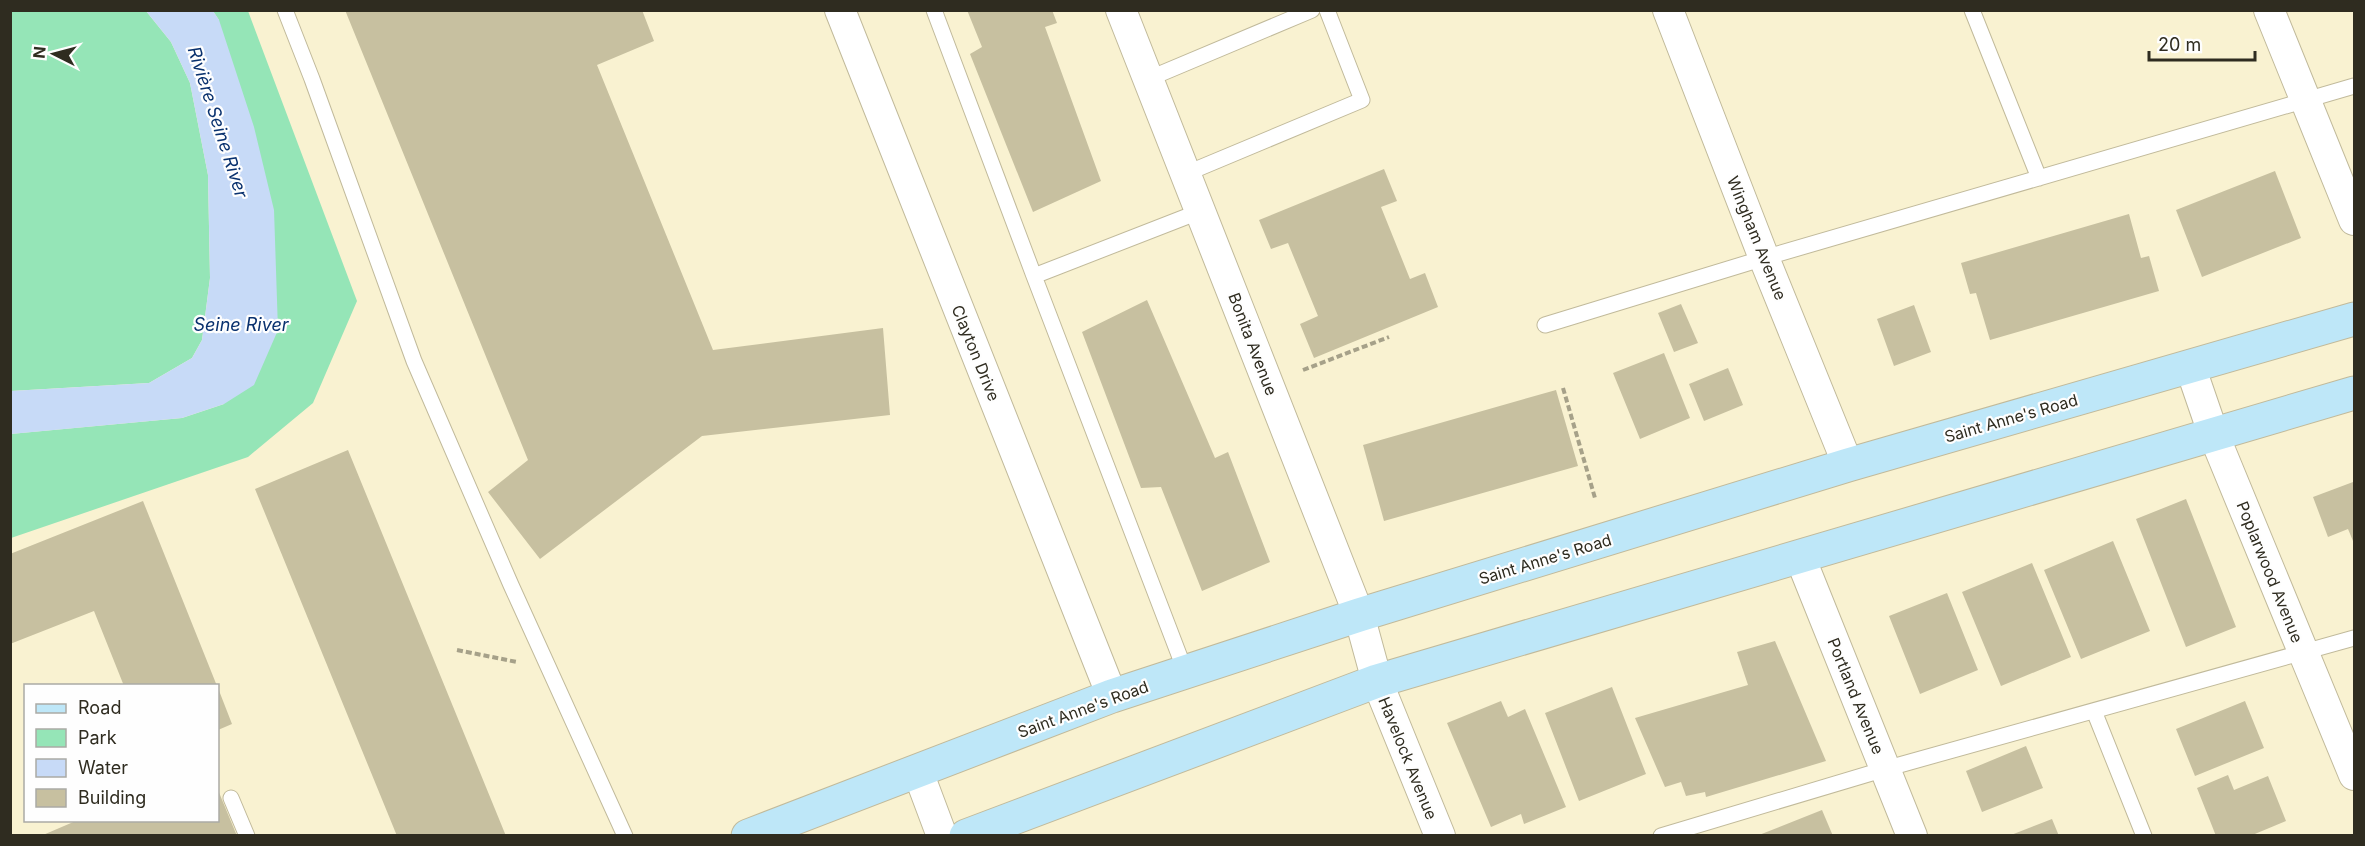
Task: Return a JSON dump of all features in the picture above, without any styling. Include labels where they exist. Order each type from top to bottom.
[{"type":"main road","name":"Saint Anne's Road","points":[[748,836],[1112,696],[1359,615],[1848,465],[2355,319]]},
{"type":"main road","points":[[966,836],[1377,681],[2355,393]]},
{"type":"street","name":"Clayton Drive","points":[[840,10],[1112,696]]},
{"type":"street","name":"Bonita Avenue","points":[[1121,10],[1359,615],[1377,681]]},
{"type":"street","name":"Wingham Avenue","points":[[1668,10],[1764,258],[1848,465]]},
{"type":"street","points":[[2269,10],[2355,220]]},
{"type":"street","name":"Poplarwood Avenue","points":[[2190,366],[2213,433],[2355,775]]},
{"type":"street","name":"Portland Avenue","points":[[1800,557],[1912,836]]},
{"type":"street","name":"Havelock Avenue","points":[[1377,681],[1440,836]]},
{"type":"street","points":[[918,772],[942,836]]},
{"type":"lane","points":[[285,10],[414,361],[511,585],[624,836]]},
{"type":"lane","points":[[934,10],[1186,673]]},
{"type":"lane","points":[[1148,79],[1312,10]]},
{"type":"lane","points":[[1185,174],[1362,100],[1327,10]]},
{"type":"lane","points":[[1972,10],[2038,178]]},
{"type":"lane","points":[[1545,325],[1764,258],[2355,86]]},
{"type":"lane","points":[[1034,276],[1201,211]]},
{"type":"lane","points":[[1671,834],[1885,769],[2355,638]]},
{"type":"lane","points":[[2094,711],[2144,836]]},
{"type":"lane","points":[[231,798],[247,836]]},
{"type":"path","points":[[1304,370],[1389,337]]},
{"type":"path","points":[[1563,388],[1595,498]]},
{"type":"green space","points":[[10,11],[146,11],[171,42],[190,83],[208,175],[210,278],[202,340],[192,358],[149,383],[11,391]]},
{"type":"green space","points":[[213,11],[248,11],[357,301],[313,403],[248,457],[11,538],[10,434],[182,418],[224,404],[219,20]]},
{"type":"water","name":"Seine River","points":[[146,11],[213,11],[219,20],[254,127],[274,210],[278,330],[254,385],[224,404],[182,418],[11,434],[11,391],[149,383],[192,358],[202,340],[210,278],[208,175],[190,83],[171,42]]},
{"type":"building","points":[[345,10],[642,10],[654,41],[597,65],[713,350],[883,328],[890,415],[702,436],[540,559],[488,492],[528,460]]},
{"type":"building","points":[[967,10],[1052,10],[1057,23],[1045,27],[1101,181],[1033,212],[970,54],[982,47]]},
{"type":"building","points":[[1384,169],[1397,201],[1381,207],[1410,279],[1425,273],[1438,307],[1314,358],[1300,324],[1318,316],[1288,243],[1271,249],[1259,220]]},
{"type":"building","points":[[2275,171],[2301,238],[2202,277],[2176,210]]},
{"type":"building","points":[[2129,214],[2141,258],[2149,256],[2159,291],[1990,340],[1976,293],[1970,294],[1961,263]]},
{"type":"building","points":[[1147,300],[1215,458],[1228,452],[1270,562],[1202,591],[1161,487],[1141,488],[1082,332]]},
{"type":"building","points":[[1681,304],[1698,343],[1674,352],[1658,313]]},
{"type":"building","points":[[1914,305],[1931,352],[1894,366],[1877,319]]},
{"type":"building","points":[[1664,353],[1690,418],[1640,439],[1613,373]]},
{"type":"building","points":[[1728,368],[1743,405],[1704,421],[1689,384]]},
{"type":"building","points":[[1556,390],[1578,466],[1384,521],[1363,445]]},
{"type":"building","points":[[348,450],[506,836],[397,836],[255,489]]},
{"type":"building","points":[[2353,482],[2354,540],[2348,529],[2328,537],[2313,497]]},
{"type":"building","points":[[2186,499],[2236,627],[2186,647],[2136,519]]},
{"type":"building","points":[[143,501],[216,684],[123,684],[94,611],[10,644],[10,554]]},
{"type":"building","points":[[2113,541],[2150,631],[2081,659],[2044,570]]},
{"type":"building","points":[[2032,563],[2071,657],[2001,686],[1962,592]]},
{"type":"building","points":[[1947,593],[1978,670],[1920,694],[1889,616]]},
{"type":"building","points":[[1775,641],[1826,761],[1706,797],[1705,792],[1686,796],[1681,782],[1665,787],[1635,718],[1748,685],[1737,652]]},
{"type":"building","points":[[1612,687],[1646,774],[1579,801],[1545,713]]},
{"type":"building","points":[[219,691],[232,724],[219,730]]},
{"type":"building","points":[[1501,701],[1508,717],[1525,709],[1566,807],[1524,824],[1521,814],[1491,827],[1447,723]]},
{"type":"building","points":[[2245,701],[2264,748],[2195,776],[2176,729]]},
{"type":"building","points":[[2026,746],[2043,788],[1982,812],[1966,771]]},
{"type":"building","points":[[2228,775],[2234,790],[2268,776],[2286,821],[2250,836],[2216,836],[2197,788]]},
{"type":"building","points":[[219,792],[237,836],[43,835],[73,822],[219,822]]},
{"type":"building","points":[[1822,810],[1833,836],[1759,836],[1759,835]]},
{"type":"building","points":[[2052,819],[2059,836],[2011,836],[2011,835]]},
{"type":"water label","name":"Rivière Seine River","points":[[218,122]]}]
